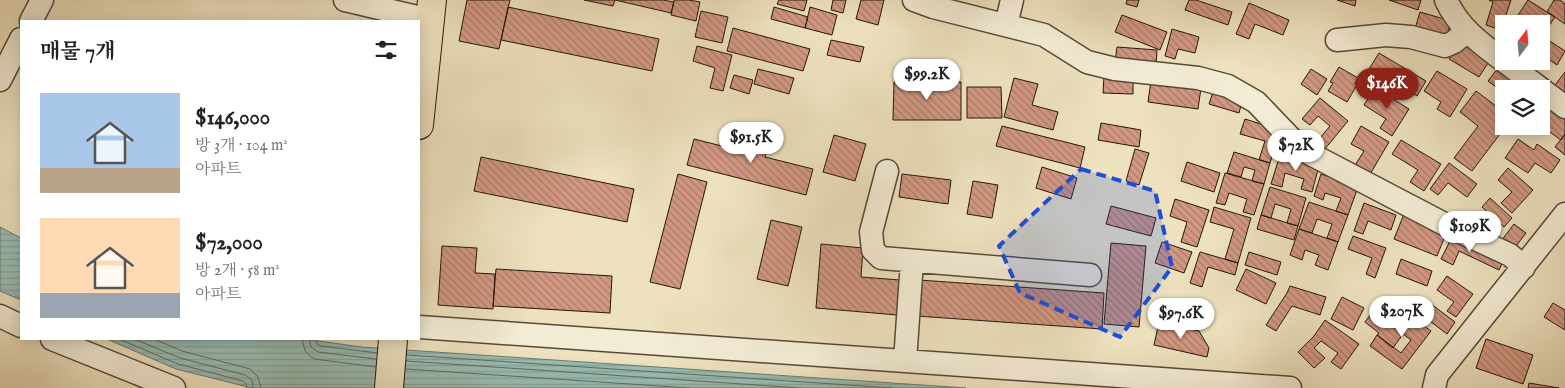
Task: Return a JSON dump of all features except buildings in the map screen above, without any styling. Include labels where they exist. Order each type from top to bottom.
[{"type":"main road","points":[[420,115],[431,10]]},
{"type":"main road","points":[[389,388],[393,340]]},
{"type":"street","points":[[32,20],[42,0]]},
{"type":"street","points":[[345,0],[431,10]]},
{"type":"street","points":[[914,0],[933,7],[1044,34],[1087,62],[1115,69],[1198,78],[1228,86],[1256,102],[1301,150],[1510,255],[1524,267]]},
{"type":"street","points":[[1006,25],[1012,0]]},
{"type":"street","points":[[1446,0],[1452,15],[1476,40],[1495,54]]},
{"type":"street","points":[[1337,40],[1386,35],[1411,37],[1444,46],[1454,42],[1467,31]]},
{"type":"street","points":[[0,80],[20,41]]},
{"type":"street","points":[[1516,70],[1529,80]]},
{"type":"street","points":[[1550,96],[1565,107]]},
{"type":"street","points":[[887,171],[871,232],[873,250],[881,258],[1090,275]]},
{"type":"street","points":[[1434,388],[1437,375],[1565,214]]},
{"type":"street","points":[[905,361],[912,262]]},
{"type":"street","points":[[0,316],[20,326]]},
{"type":"street","points":[[420,327],[1290,388]]},
{"type":"street","points":[[54,340],[174,388]]},
{"type":"highlighted area","points":[[1081,169],[1155,191],[1172,267],[1120,337],[1020,293],[999,246]]},
{"type":"water","points":[[0,227],[20,237],[20,300],[0,291]]},
{"type":"water","points":[[109,340],[310,340],[362,347],[966,388],[252,388],[176,369]]}]
